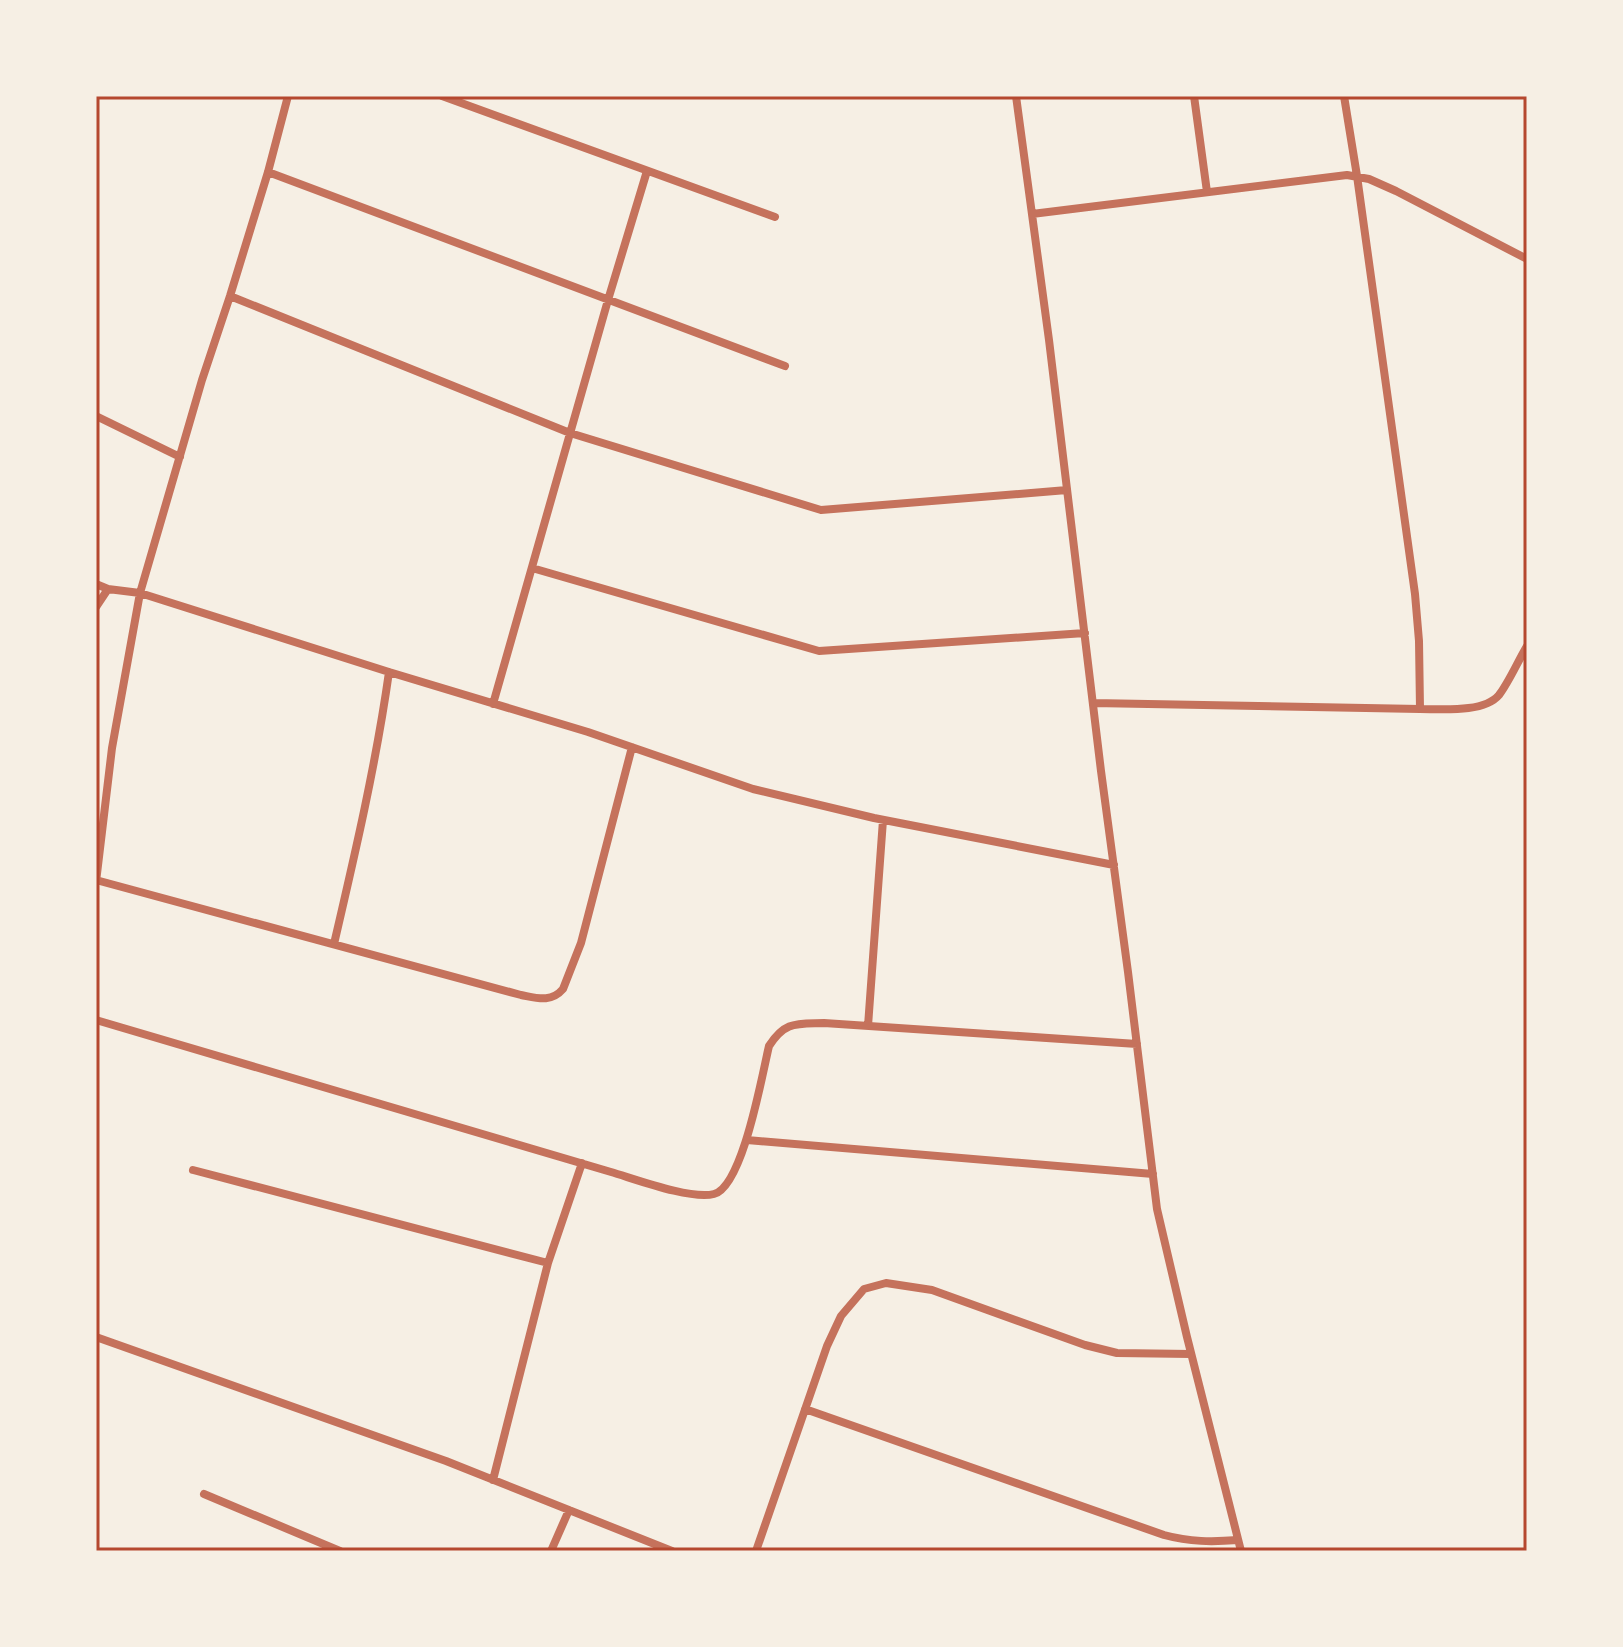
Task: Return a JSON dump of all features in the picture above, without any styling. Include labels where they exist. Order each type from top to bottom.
[{"type":"street","points":[[288,96],[268,172],[202,380],[140,593],[112,748],[96,881],[542,999],[557,995],[566,983],[581,943],[632,747]]},
{"type":"street","points":[[442,96],[775,217]]},
{"type":"street","points":[[1016,96],[1157,1209],[1241,1551]]},
{"type":"street","points":[[1194,96],[1207,192]]},
{"type":"street","points":[[1344,96],[1415,594],[1420,709]]},
{"type":"street","points":[[493,704],[647,171]]},
{"type":"street","points":[[268,172],[785,366]]},
{"type":"street","points":[[1032,214],[1347,175],[1396,191],[1527,259]]},
{"type":"street","points":[[230,296],[570,433],[821,510],[1067,490]]},
{"type":"street","points":[[96,416],[180,457]]},
{"type":"street","points":[[532,568],[819,651],[1085,633]]},
{"type":"street","points":[[96,584],[108,589],[140,593],[632,747],[753,789],[883,820],[1114,865]]},
{"type":"street","points":[[96,607],[108,589]]},
{"type":"street","points":[[1093,703],[1420,709],[1479,707],[1497,698],[1527,646]]},
{"type":"street","points":[[334,944],[367,801],[389,672]]},
{"type":"street","points":[[868,1026],[883,820]]},
{"type":"street","points":[[96,1020],[686,1193],[716,1194],[723,1189],[744,1152],[769,1046],[777,1033],[792,1024],[824,1023],[1137,1044]]},
{"type":"street","points":[[747,1140],[1153,1174]]},
{"type":"street","points":[[493,1480],[548,1263],[582,1163]]},
{"type":"street","points":[[193,1170],[548,1263]]},
{"type":"street","points":[[759,1550],[827,1346],[841,1316],[864,1289],[886,1283],[932,1290],[1085,1345],[1117,1353],[1191,1354]]},
{"type":"street","points":[[96,1337],[446,1461],[672,1551]]},
{"type":"street","points":[[805,1409],[1174,1538],[1205,1542],[1238,1540]]},
{"type":"street","points":[[204,1494],[340,1551]]},
{"type":"street","points":[[551,1551],[569,1510]]},
{"type":"street","points":[[1171,1551],[1174,1538]]}]
